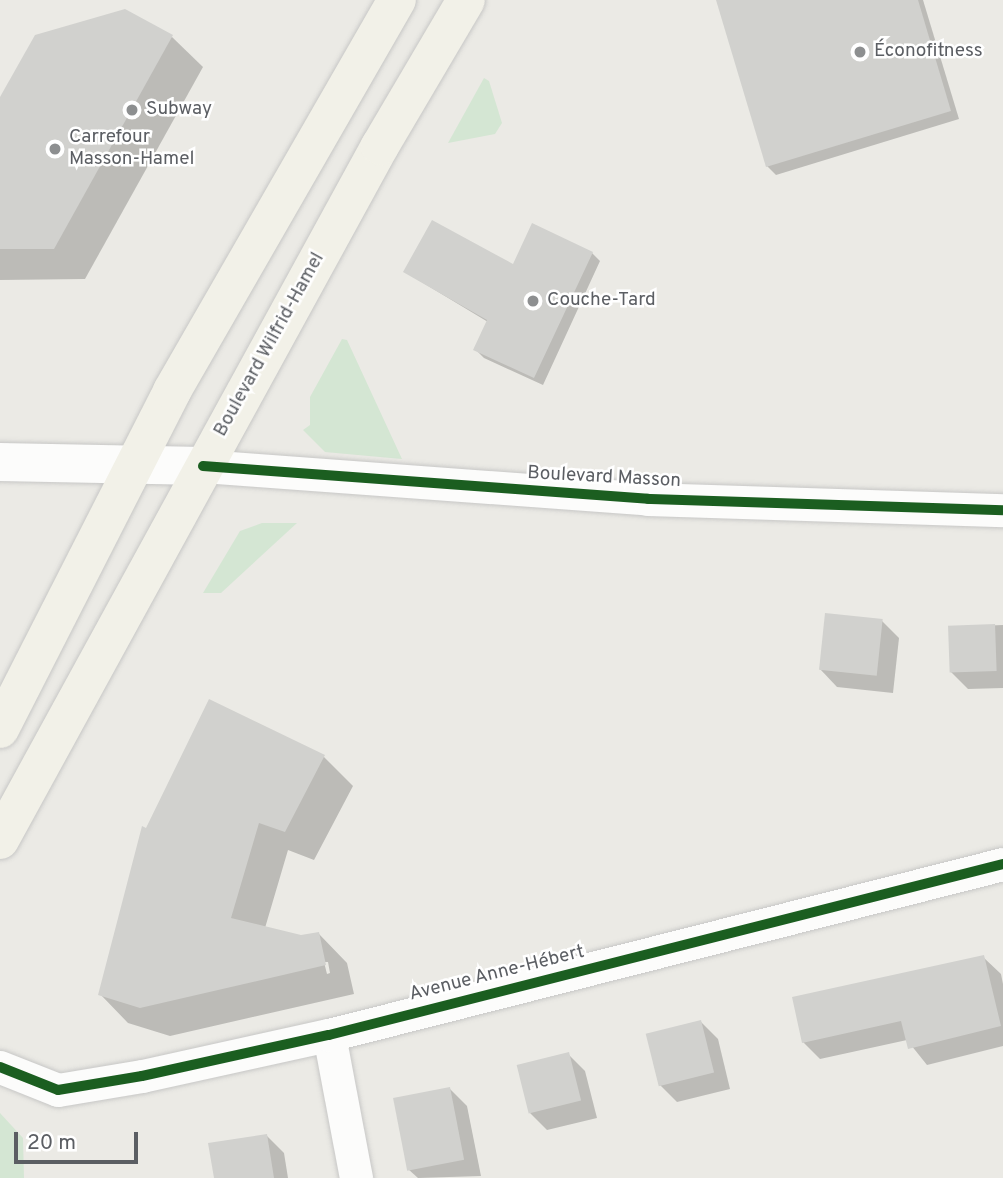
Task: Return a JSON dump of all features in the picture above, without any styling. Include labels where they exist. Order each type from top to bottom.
[{"type":"main road","points":[[0,729],[134,462],[366,47],[397,0]]},
{"type":"main road","name":"Boulevard Wilfrid-Hamel","points":[[0,840],[203,466],[466,0]]},
{"type":"main road","name":"Boulevard Masson","points":[[0,462],[134,462],[203,466]]},
{"type":"street","name":"Boulevard Masson","points":[[203,466],[648,499],[1003,510]]},
{"type":"street","name":"Avenue Anne-Hébert","points":[[0,1067],[58,1090],[142,1076],[329,1035],[1003,864]]},
{"type":"street","points":[[329,1035],[356,1178]]},
{"type":"green space","points":[[484,78],[489,81],[502,123],[495,134],[448,143]]},
{"type":"green space","points":[[342,339],[347,340],[402,459],[325,452],[303,430],[310,425],[310,397]]},
{"type":"green space","points":[[262,523],[297,523],[221,593],[203,593],[240,531]]},
{"type":"green space","points":[[0,1113],[23,1138],[24,1178],[0,1178]]},
{"type":"building","points":[[716,0],[918,0],[951,111],[766,167]]},
{"type":"building","name":"Carrefour Masson-Hamel","points":[[125,9],[173,35],[54,249],[0,249],[0,97],[35,35]]},
{"type":"building","name":"Couche-Tard","points":[[432,220],[513,264],[532,223],[593,252],[534,378],[473,350],[487,320],[403,272]]},
{"type":"building","points":[[825,613],[883,619],[877,676],[819,670]]},
{"type":"building","points":[[995,624],[997,671],[950,673],[948,626]]},
{"type":"building","points":[[209,699],[325,755],[285,832],[259,823],[231,918],[301,935],[319,932],[326,965],[140,1008],[98,995],[142,826],[146,828]]},
{"type":"building","points":[[984,955],[1001,1026],[908,1049],[901,1021],[802,1043],[792,997]]},
{"type":"building","points":[[701,1020],[714,1072],[659,1086],[646,1034]]},
{"type":"building","points":[[569,1052],[581,1101],[529,1114],[517,1065]]},
{"type":"building","points":[[450,1087],[464,1160],[407,1171],[393,1098]]},
{"type":"building","points":[[267,1134],[274,1178],[214,1178],[208,1143]]},
{"type":"cycle path","points":[[203,466],[648,499],[1003,510]]},
{"type":"cycle path","points":[[0,1067],[58,1090],[142,1076],[329,1035],[1003,864]]},
{"type":"place","name":"Éconofitness","points":[[860,52]]},
{"type":"place","name":"Subway","points":[[132,110]]},
{"type":"place","name":"Carrefour Masson-Hamel","points":[[55,149]]},
{"type":"place","name":"Couche-Tard","points":[[533,301]]}]
